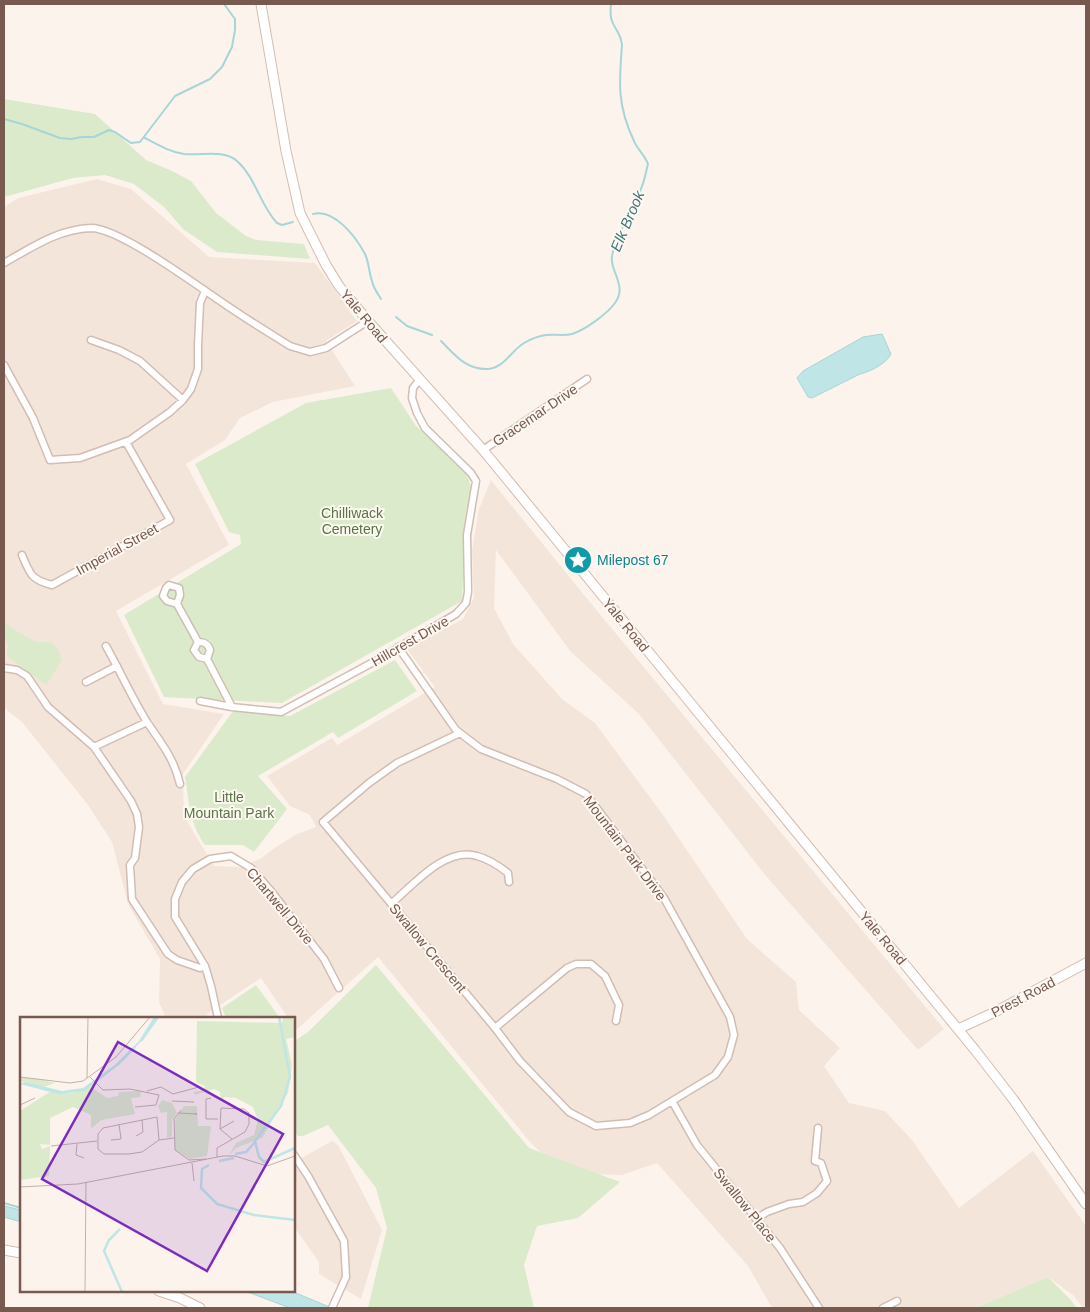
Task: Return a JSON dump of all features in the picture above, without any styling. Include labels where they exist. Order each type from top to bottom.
[{"type":"main road","name":"Yale Road","points":[[261,4],[286,151],[300,213],[326,265],[339,286],[483,450],[958,1029],[999,1080],[1086,1204]]},
{"type":"main road","name":"Prest Road","points":[[958,1029],[995,1012],[1086,963]]},
{"type":"main road","points":[[4,1250],[20,1253]]},
{"type":"main road","points":[[162,1292],[200,1308]]},
{"type":"street","points":[[4,264],[53,236],[71,230],[93,228],[121,238],[290,346],[310,352],[326,348],[368,321]]},
{"type":"street","points":[[4,364],[33,418],[50,460],[80,458],[126,442],[170,412],[183,400],[191,389],[198,369],[200,302],[205,291]]},
{"type":"street","points":[[91,340],[120,350],[140,360],[183,400]]},
{"type":"street","name":"Hillcrest Drive","points":[[200,701],[232,707],[281,712],[456,614],[466,603],[468,592],[467,535],[476,481],[471,472],[425,428],[412,398],[413,388],[420,379]]},
{"type":"street","name":"Gracemar Drive","points":[[483,450],[587,379]]},
{"type":"street","name":"Imperial Street","points":[[22,555],[29,573],[39,582],[52,585],[170,520],[126,442]]},
{"type":"street","points":[[177,604],[198,642]]},
{"type":"street","points":[[198,642],[194,650],[199,657],[207,659]]},
{"type":"street","points":[[198,642],[204,642],[208,645],[210,650],[207,659],[232,707]]},
{"type":"street","points":[[106,646],[147,722],[176,767],[180,784]]},
{"type":"street","name":"Mountain Park Drive","points":[[398,648],[460,732],[481,749],[556,779],[586,794],[664,898],[730,1017],[734,1036],[728,1057],[715,1075],[672,1101]]},
{"type":"street","points":[[86,682],[117,666]]},
{"type":"street","points":[[4,668],[17,670],[27,676],[48,706],[94,747],[131,801],[137,814],[139,827],[135,858],[130,865],[132,899],[168,954],[177,960],[200,968],[205,966]]},
{"type":"street","points":[[94,747],[147,722]]},
{"type":"street","name":"Swallow Crescent","points":[[460,732],[396,763],[368,783],[323,822],[392,903],[520,1061],[569,1112],[596,1126],[630,1123],[649,1115],[672,1101]]},
{"type":"street","points":[[392,903],[438,863],[458,855],[476,855],[496,864],[508,873],[509,882]]},
{"type":"street","name":"Chartwell Drive","points":[[218,1017],[205,966],[174,917],[175,899],[182,882],[193,869],[210,859],[231,856],[251,868],[324,959],[339,988]]},
{"type":"street","points":[[495,1028],[567,968],[576,964],[591,964],[605,976],[619,1006],[616,1021]]},
{"type":"street","name":"Swallow Place","points":[[672,1101],[697,1145],[784,1254],[819,1308]]},
{"type":"street","points":[[756,1219],[789,1204],[803,1202],[817,1193],[827,1181],[821,1163],[815,1161],[818,1128]]},
{"type":"street","points":[[295,1156],[308,1176],[344,1242],[346,1277],[332,1308]]},
{"type":"street","points":[[883,1308],[897,1301]]},
{"type":"shaded area","points":[[97,179],[131,189],[209,257],[315,263],[357,321],[326,341],[355,386],[273,402],[240,418],[225,440],[186,464],[229,545],[116,611],[163,704],[224,714],[183,774],[184,816],[214,866],[239,867],[260,859],[297,834],[316,827],[310,815],[290,806],[267,776],[332,738],[337,745],[435,687],[407,649],[463,619],[474,598],[472,551],[479,509],[491,480],[944,1029],[918,1050],[766,876],[639,714],[571,652],[496,550],[494,608],[513,644],[562,699],[595,723],[663,815],[747,939],[796,982],[799,1010],[840,1048],[824,1066],[849,1103],[885,1111],[912,1140],[959,1208],[1033,1151],[1086,1226],[1086,1308],[1083,1308],[1074,1296],[1048,1277],[975,1308],[772,1308],[748,1266],[657,1163],[622,1175],[562,1173],[530,1142],[378,957],[296,1030],[295,1017],[287,1017],[261,978],[207,1014],[208,1017],[166,1017],[159,1002],[160,959],[128,904],[112,842],[88,805],[22,722],[4,708],[4,207],[18,198]]},
{"type":"shaded area","points":[[332,1141],[338,1145],[382,1230],[361,1299],[319,1274],[319,1262],[295,1228],[295,1161]]},
{"type":"green space","points":[[4,99],[95,114],[146,160],[191,181],[216,213],[246,236],[256,240],[304,244],[310,259],[217,252],[183,229],[164,207],[134,184],[105,175],[73,178],[4,197]]},
{"type":"green space","name":"Chilliwack Cemetery","points":[[391,388],[416,426],[464,469],[469,480],[472,492],[466,511],[462,601],[282,703],[164,697],[124,615],[241,544],[240,535],[229,532],[195,464],[306,403]]},
{"type":"green space","points":[[4,622],[36,642],[51,642],[59,651],[62,660],[46,685],[7,656],[8,646],[4,636]]},
{"type":"green space","name":"Little Mountain Park","points":[[395,660],[417,691],[338,738],[333,732],[258,776],[287,809],[254,852],[243,845],[205,845],[193,821],[185,777],[233,711],[290,716]]},
{"type":"green space","points":[[376,965],[529,1148],[620,1182],[578,1218],[537,1226],[524,1265],[534,1308],[368,1308],[387,1228],[376,1188],[328,1125],[303,1136],[298,1136],[295,1132],[295,1038],[296,1040],[308,1032]]},
{"type":"green space","points":[[256,985],[279,1017],[226,1017],[222,1008]]},
{"type":"green space","points":[[1048,1277],[1077,1308],[975,1308]]},
{"type":"water","points":[[882,334],[891,354],[886,361],[812,398],[808,397],[797,378],[803,371],[863,337]]},
{"type":"water","points":[[4,1206],[20,1210],[20,1222],[4,1217]]},
{"type":"water","points":[[248,1292],[293,1292],[332,1308],[290,1308]]},
{"type":"waterway","points":[[4,119],[60,138],[94,137],[109,130],[131,143],[140,142],[175,96],[210,79],[222,67],[232,47],[235,30],[235,19],[224,4]]},
{"type":"waterway","name":"Elk Brook","points":[[441,341],[467,364],[480,369],[494,368],[499,366],[524,343],[540,336],[572,334],[595,321],[615,303],[620,290],[612,261],[614,247],[639,195],[648,164],[635,144],[628,128],[622,105],[620,94],[622,45],[611,18],[611,4]]},
{"type":"waterway","name":"Elk Brook","points":[[145,138],[179,153],[219,154],[232,157],[249,175],[266,208],[277,223],[282,225],[293,222]]},
{"type":"waterway","name":"Elk Brook","points":[[313,214],[329,215],[344,225],[350,232],[365,254],[373,286],[381,299]]},
{"type":"waterway","name":"Elk Brook","points":[[396,317],[407,326],[432,335]]},
{"type":"waterway","points":[[4,1203],[20,1208]]},
{"type":"place","name":"Milepost 67","points":[[578,560]]}]
